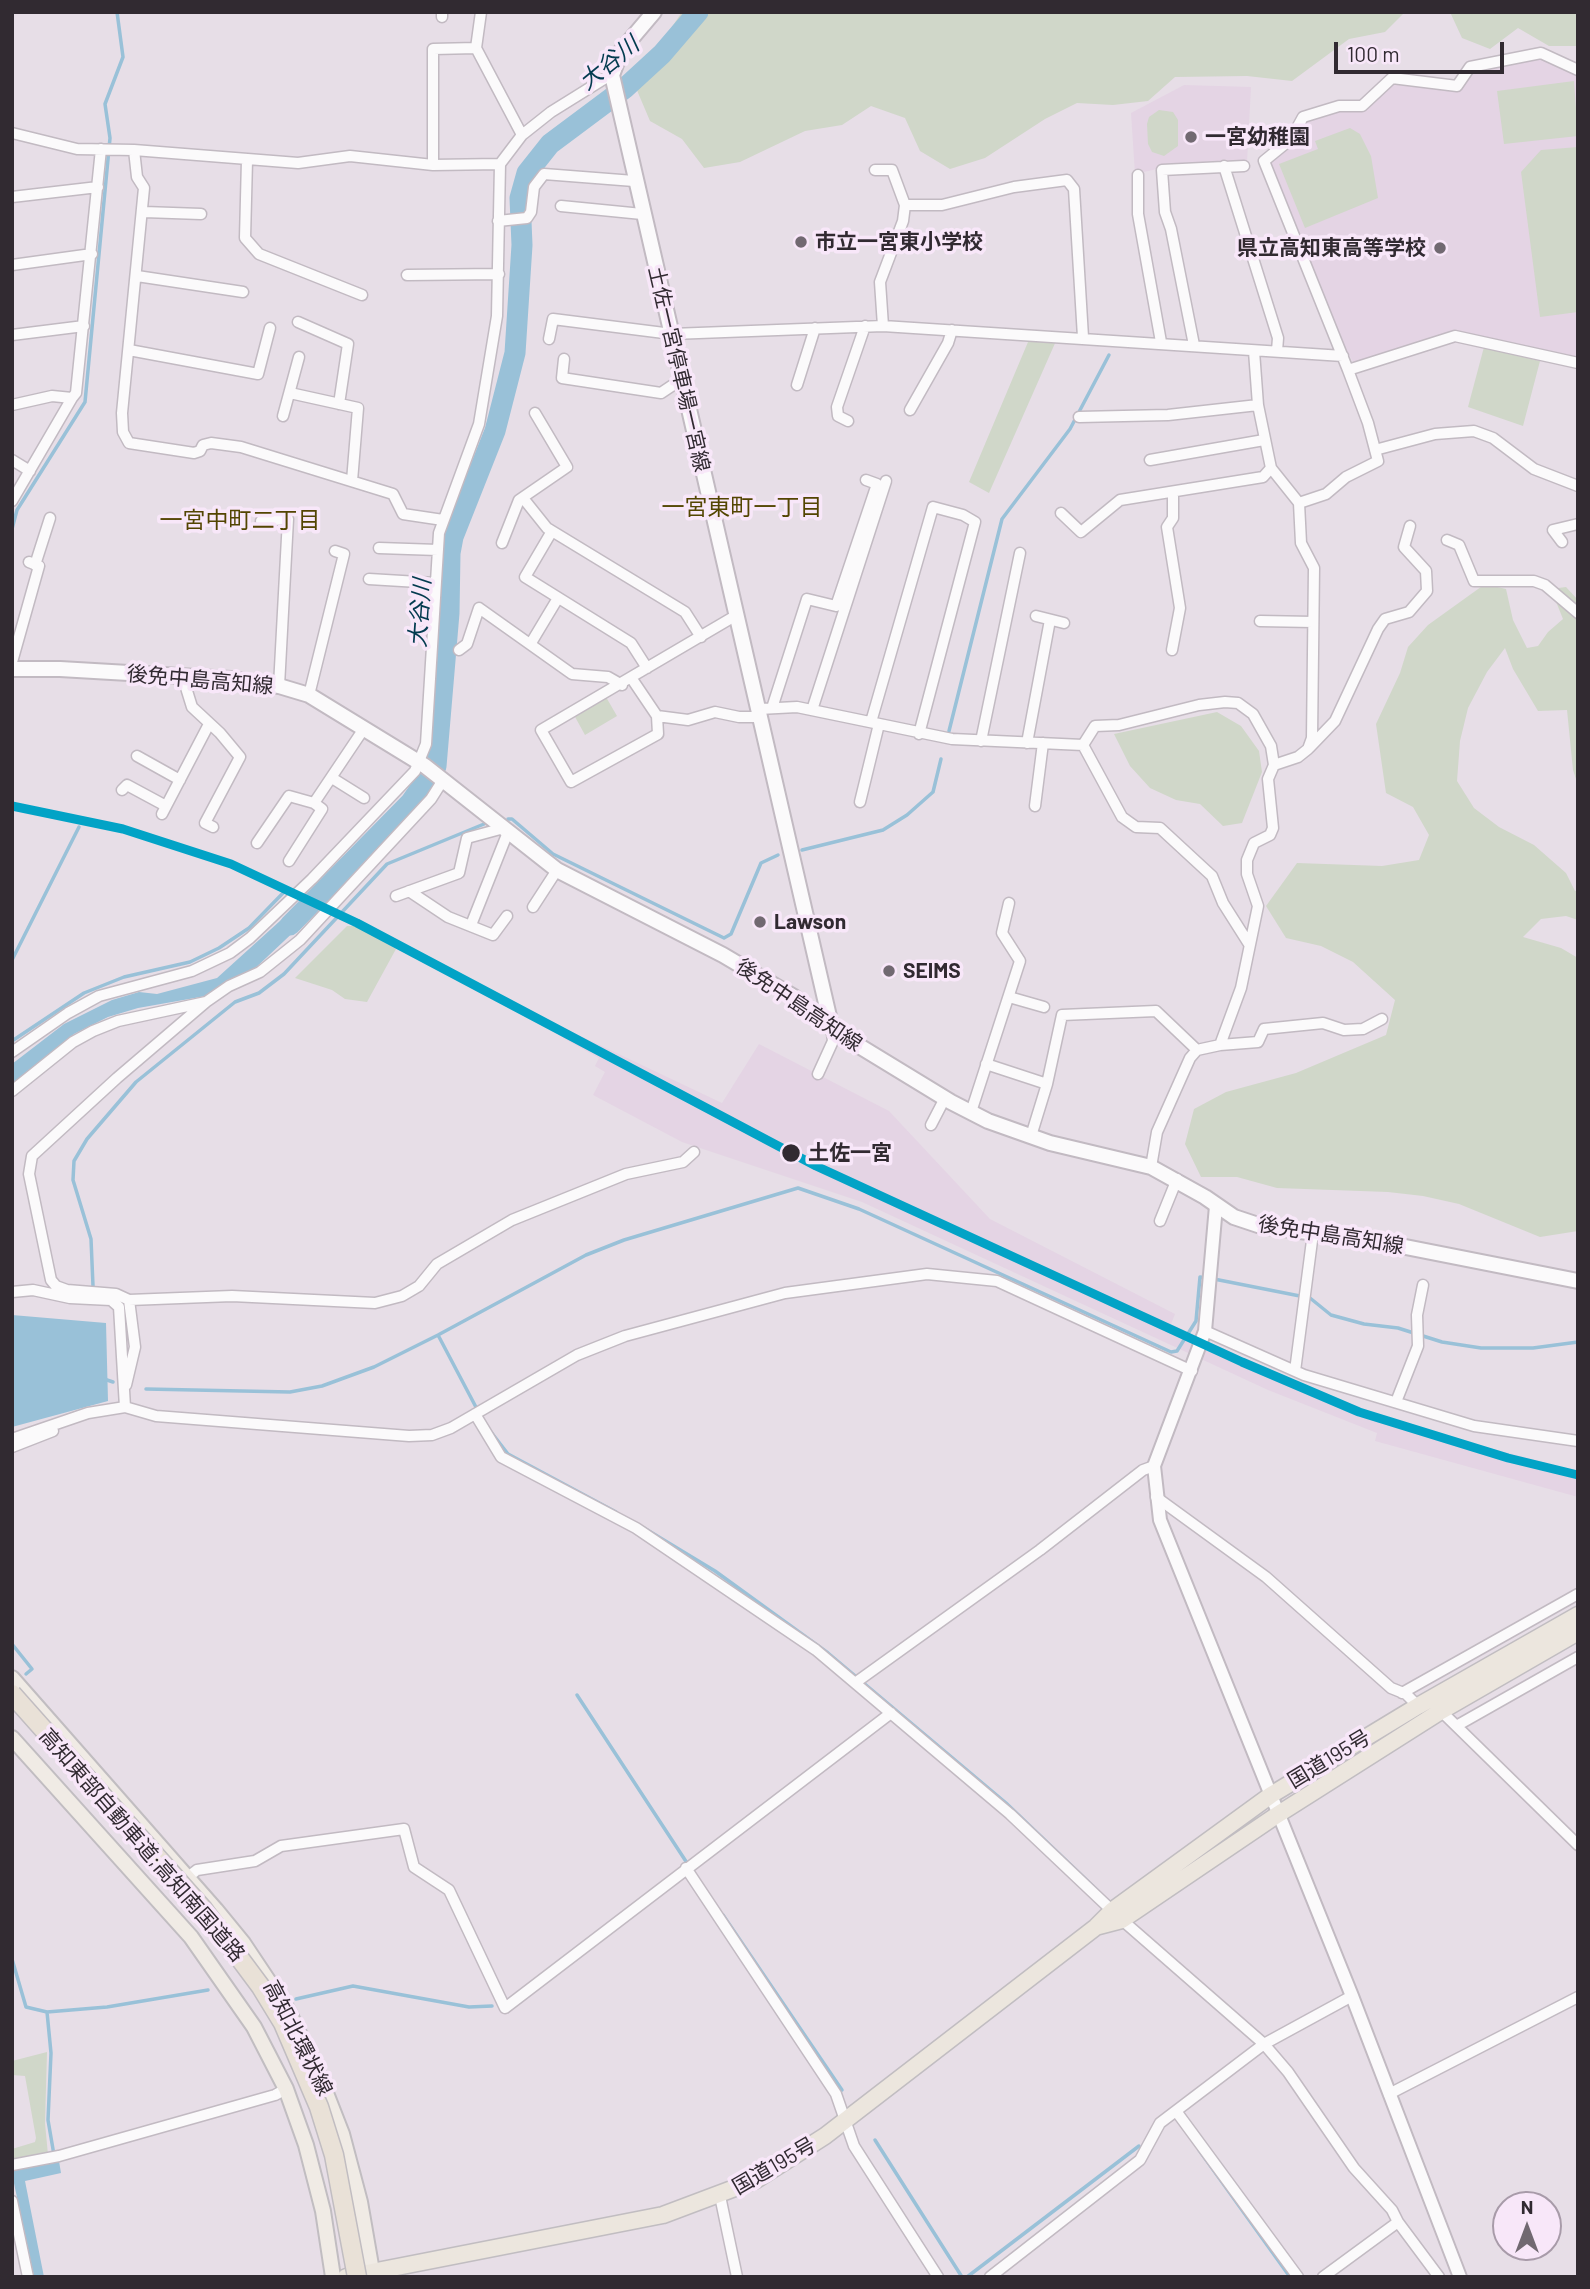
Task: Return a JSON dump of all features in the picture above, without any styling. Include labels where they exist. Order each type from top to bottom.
[{"type":"highway","name":"国道195号","points":[[346,2277],[663,2215],[720,2196],[756,2180],[844,2121],[1096,1927],[1441,1711],[1539,1645],[1578,1615]]},
{"type":"highway","name":"国道195号","points":[[1118,1915],[1270,1795],[1418,1706],[1539,1645],[1578,1632]]},
{"type":"highway","name":"高知東部自動車道;高知南国道路","points":[[12,1694],[204,1909],[261,1987],[282,2023],[319,2107],[367,2275]]},
{"type":"main road","points":[[612,74],[621,51],[654,12]]},
{"type":"main road","name":"土佐一宮停車場一宮線","points":[[612,74],[634,181],[672,334],[735,616],[764,712],[831,1025]]},
{"type":"main road","name":"後免中島高知線","points":[[12,669],[60,669],[231,679],[279,686],[309,695],[422,764],[557,870],[723,955],[794,997],[831,1025],[971,1112],[1031,1136],[1151,1167],[1177,1179],[1234,1217],[1261,1226],[1370,1240],[1578,1281]]},
{"type":"main road","name":"高知北環状線","points":[[12,1678],[188,1877],[267,1977],[317,2070],[352,2165],[367,2275]]},
{"type":"main road","name":"高知北環状線","points":[[12,1738],[215,1967],[254,2027],[286,2089],[315,2178],[333,2277]]},
{"type":"street","points":[[481,12],[476,48],[522,135]]},
{"type":"street","points":[[433,165],[433,49],[476,48]]},
{"type":"street","points":[[1299,503],[1326,494],[1359,470],[1377,464],[1376,450],[1343,356],[1264,161],[1291,139],[1303,117],[1339,106],[1356,107],[1368,103],[1392,78],[1457,86],[1470,66],[1541,54],[1578,70]]},
{"type":"street","points":[[12,1052],[68,1013],[99,996],[192,971],[250,938],[387,803],[422,764],[428,724],[435,583],[443,520],[479,424],[497,316],[500,164],[522,135],[551,112],[612,74]]},
{"type":"street","points":[[12,133],[78,149],[134,150],[247,160],[298,163],[350,156],[433,165],[500,164]]},
{"type":"street","points":[[12,501],[76,393],[98,187],[106,149]]},
{"type":"street","points":[[134,150],[137,177],[144,188],[144,212],[122,413],[123,432],[129,443],[194,453],[200,452],[203,445],[211,443],[241,447],[393,494],[403,514],[443,520]]},
{"type":"street","points":[[247,160],[245,237],[259,254],[362,295]]},
{"type":"street","points":[[1224,166],[1278,338],[1278,351]]},
{"type":"street","points":[[1194,345],[1171,229],[1165,212],[1162,170],[1244,166]]},
{"type":"street","points":[[875,170],[892,170],[905,205],[903,221],[880,282],[883,326]]},
{"type":"street","points":[[498,221],[527,218],[534,187],[544,174],[634,181]]},
{"type":"street","points":[[1138,175],[1138,214],[1161,342]]},
{"type":"street","points":[[905,205],[942,205],[1014,187],[1067,180],[1074,189],[1083,337]]},
{"type":"street","points":[[12,197],[98,187]]},
{"type":"street","points":[[561,206],[642,214]]},
{"type":"street","points":[[144,212],[201,214]]},
{"type":"street","points":[[12,265],[92,254]]},
{"type":"street","points":[[407,275],[499,274]]},
{"type":"street","points":[[137,276],[243,292]]},
{"type":"street","points":[[549,339],[553,319],[672,334],[883,326],[1161,342],[1343,356]]},
{"type":"street","points":[[298,322],[348,344],[339,404]]},
{"type":"street","points":[[12,335],[84,326]]},
{"type":"street","points":[[848,421],[838,416],[837,407],[865,326]]},
{"type":"street","points":[[129,350],[258,374],[270,328]]},
{"type":"street","points":[[797,385],[816,328]]},
{"type":"street","points":[[910,410],[948,343],[952,330]]},
{"type":"street","points":[[1348,370],[1455,336],[1578,363]]},
{"type":"street","points":[[1254,351],[1258,405],[1271,468],[1299,503],[1301,543],[1314,568],[1315,673],[1312,738],[1308,749]]},
{"type":"street","points":[[284,416],[299,358]]},
{"type":"street","points":[[564,359],[562,378],[661,393],[682,379]]},
{"type":"street","points":[[290,393],[358,408],[352,481]]},
{"type":"street","points":[[12,405],[52,396],[72,398]]},
{"type":"street","points":[[1079,418],[1168,415],[1258,405]]},
{"type":"street","points":[[502,543],[519,500],[568,467],[535,413]]},
{"type":"street","points":[[1376,450],[1434,434],[1475,431],[1493,438],[1534,469],[1578,486]]},
{"type":"street","points":[[1150,460],[1264,440]]},
{"type":"street","points":[[12,460],[30,471]]},
{"type":"street","points":[[1061,513],[1081,532],[1120,500],[1263,477],[1271,468]]},
{"type":"street","points":[[764,712],[807,599],[836,606],[877,484],[866,480]]},
{"type":"street","points":[[812,710],[886,481]]},
{"type":"street","points":[[1172,650],[1180,608],[1167,527],[1173,518],[1173,492]]},
{"type":"street","points":[[523,498],[552,531],[685,612],[701,637]]},
{"type":"street","points":[[860,802],[874,723],[933,507],[963,515],[975,522],[919,734]]},
{"type":"street","points":[[12,662],[39,566],[32,563],[50,518]]},
{"type":"street","points":[[261,521],[288,519],[279,686]]},
{"type":"street","points":[[1562,542],[1553,530],[1578,524]]},
{"type":"street","points":[[1275,765],[1298,757],[1335,721],[1368,645],[1385,619],[1409,612],[1427,591],[1426,571],[1404,547],[1410,526]]},
{"type":"street","points":[[552,531],[525,577],[631,643],[647,668]]},
{"type":"street","points":[[1447,540],[1460,545],[1474,581],[1534,581],[1545,585],[1578,613]]},
{"type":"street","points":[[379,548],[438,550]]},
{"type":"street","points":[[309,695],[344,554],[335,551]]},
{"type":"street","points":[[981,741],[1020,553]]},
{"type":"street","points":[[369,579],[435,583]]},
{"type":"street","points":[[531,643],[558,598]]},
{"type":"street","points":[[460,650],[467,644],[479,608],[572,674],[608,677],[622,684]]},
{"type":"street","points":[[632,679],[657,716],[658,734],[571,782],[541,730],[632,679],[735,616]]},
{"type":"street","points":[[1036,616],[1064,623]]},
{"type":"street","points":[[1027,743],[1050,620]]},
{"type":"street","points":[[1260,621],[1313,622]]},
{"type":"street","points":[[183,678],[192,707],[240,757],[205,822],[213,827]]},
{"type":"street","points":[[1083,745],[1095,726],[1119,725],[1199,705],[1238,703],[1252,715],[1270,746],[1275,765],[1268,779],[1272,832],[1254,843],[1247,860],[1247,874],[1258,906],[1241,988],[1220,1045]]},
{"type":"street","points":[[657,716],[688,720],[715,712],[739,717],[797,707],[919,734],[981,741],[1083,745]]},
{"type":"street","points":[[122,790],[127,785],[164,810],[209,724]]},
{"type":"street","points":[[314,803],[363,730]]},
{"type":"street","points":[[1035,806],[1043,743]]},
{"type":"street","points":[[1083,745],[1122,817],[1136,827],[1160,828],[1212,877],[1223,902],[1249,944]]},
{"type":"street","points":[[137,756],[180,780]]},
{"type":"street","points":[[332,778],[364,798]]},
{"type":"street","points":[[443,780],[431,799],[300,940],[260,972],[229,986],[206,1002],[117,1077],[32,1156],[29,1166],[51,1280],[56,1286],[67,1290],[116,1294],[129,1300],[232,1296],[375,1303],[402,1296],[419,1286],[437,1264],[492,1230],[626,1174],[683,1162],[694,1152]]},
{"type":"street","points":[[257,843],[289,796],[314,803],[323,809],[289,861]]},
{"type":"street","points":[[396,896],[460,873],[467,838],[506,830]]},
{"type":"street","points":[[471,925],[506,830]]},
{"type":"street","points":[[533,907],[557,870]]},
{"type":"street","points":[[409,891],[448,917],[493,935],[508,916]]},
{"type":"street","points":[[971,1112],[1020,961],[1002,933],[1009,903]]},
{"type":"street","points":[[1009,997],[1044,1007]]},
{"type":"street","points":[[12,1091],[73,1042],[93,1031],[118,1021],[206,1002]]},
{"type":"street","points":[[179,1007],[188,1018]]},
{"type":"street","points":[[1031,1136],[1047,1084],[1062,1016],[1156,1011],[1197,1050]]},
{"type":"street","points":[[1151,1167],[1157,1132],[1190,1058],[1197,1050],[1258,1042],[1264,1029],[1323,1023],[1344,1030],[1363,1029],[1382,1019]]},
{"type":"street","points":[[818,1074],[833,1041],[831,1025]]},
{"type":"street","points":[[986,1064],[1047,1084]]},
{"type":"street","points":[[931,1125],[945,1098]]},
{"type":"street","points":[[1160,1221],[1177,1179]]},
{"type":"street","points":[[1216,1206],[1205,1331],[1154,1466],[1156,1497],[1171,1550],[1276,1815],[1352,1996],[1460,2277]]},
{"type":"street","points":[[1295,1371],[1313,1233]]},
{"type":"street","points":[[12,1439],[88,1413],[125,1407],[156,1416],[409,1436],[432,1435],[485,1409],[577,1355],[625,1336],[785,1293],[927,1274],[997,1281],[1192,1371]]},
{"type":"street","points":[[1396,1402],[1418,1346],[1417,1315],[1423,1285]]},
{"type":"street","points":[[12,1292],[33,1290],[70,1298],[111,1300],[119,1307],[125,1407]]},
{"type":"street","points":[[124,1394],[135,1347],[129,1300]]},
{"type":"street","points":[[1205,1331],[1295,1371],[1474,1426],[1578,1441]]},
{"type":"street","points":[[12,1447],[54,1431],[88,1413]]},
{"type":"street","points":[[475,1414],[501,1457],[664,1545],[816,1650],[1010,1814],[1118,1915],[1264,2044],[1288,2072],[1354,2168],[1392,2210],[1439,2277]]},
{"type":"street","points":[[855,1683],[1030,1557],[1143,1470],[1154,1466]]},
{"type":"street","points":[[1156,1497],[1266,1577],[1391,1688],[1418,1706]]},
{"type":"street","points":[[1402,1693],[1578,1594]]},
{"type":"street","points":[[1458,1725],[1578,1657]]},
{"type":"street","points":[[1441,1711],[1578,1845]]},
{"type":"street","points":[[188,1877],[197,1870],[255,1861],[281,1846],[404,1829],[414,1867],[449,1890],[505,2008],[891,1713]]},
{"type":"street","points":[[686,1868],[836,2094],[854,2146],[938,2277]]},
{"type":"street","points":[[990,2277],[1140,2160],[1160,2123],[1264,2044],[1352,1996]]},
{"type":"street","points":[[1389,2094],[1578,1997]]},
{"type":"street","points":[[12,2165],[54,2157],[275,2095],[286,2089]]},
{"type":"street","points":[[1176,2111],[1298,2277]]},
{"type":"street","points":[[720,2196],[737,2277]]},
{"type":"street","points":[[12,2201],[28,2277]]},
{"type":"street","points":[[1323,2277],[1398,2222]]},
{"type":"shaded area","points":[[682,12],[1405,12],[1385,32],[1349,39],[1292,81],[1247,76],[1175,77],[1148,101],[1113,105],[1077,103],[1045,119],[985,158],[950,169],[920,151],[905,118],[871,106],[842,125],[805,131],[740,162],[704,168],[682,139],[650,121],[636,88],[652,56]]},
{"type":"shaded area","points":[[1450,12],[1578,12],[1578,46],[1549,46],[1518,28],[1490,49],[1462,38]]},
{"type":"shaded area","name":"県立高知東高等学校","points":[[1541,58],[1578,76],[1578,360],[1454,331],[1354,364],[1337,332],[1270,163],[1307,122],[1338,111],[1368,109],[1386,87],[1393,83],[1460,90],[1472,70]]},
{"type":"shaded area","points":[[1574,81],[1578,136],[1504,144],[1497,91]]},
{"type":"shaded area","name":"一宮幼稚園","points":[[1184,85],[1251,87],[1247,162],[1183,163],[1135,174],[1131,113]]},
{"type":"shaded area","points":[[1159,110],[1173,112],[1178,120],[1178,146],[1164,156],[1152,152],[1148,144],[1149,117]]},
{"type":"shaded area","points":[[1350,128],[1360,134],[1371,156],[1378,198],[1305,228],[1279,164],[1318,149],[1315,141]]},
{"type":"shaded area","points":[[1578,147],[1578,312],[1540,317],[1521,172],[1541,150]]},
{"type":"shaded area","points":[[1056,341],[989,493],[969,482],[1028,342]]},
{"type":"shaded area","points":[[1484,347],[1540,361],[1523,426],[1468,407]]},
{"type":"shaded area","points":[[1485,584],[1506,589],[1513,620],[1527,648],[1538,646],[1548,632],[1563,619],[1551,589],[1566,587],[1578,600],[1578,785],[1573,770],[1567,710],[1538,711],[1513,669],[1505,648],[1487,672],[1468,708],[1460,741],[1457,781],[1474,808],[1499,827],[1534,845],[1566,873],[1575,891],[1578,890],[1578,920],[1566,916],[1541,919],[1523,937],[1561,948],[1578,958],[1578,1231],[1540,1237],[1459,1204],[1423,1196],[1277,1188],[1237,1177],[1201,1177],[1185,1144],[1194,1109],[1226,1092],[1296,1073],[1386,1035],[1395,1000],[1353,962],[1321,946],[1286,938],[1266,906],[1297,863],[1382,866],[1419,860],[1429,835],[1413,807],[1386,793],[1376,724],[1400,673],[1408,647],[1428,625]]},
{"type":"shaded area","points":[[606,697],[617,716],[585,735],[574,715]]},
{"type":"shaded area","points":[[1217,712],[1241,726],[1259,751],[1262,772],[1242,823],[1223,826],[1200,804],[1176,800],[1150,788],[1130,766],[1114,734]]},
{"type":"shaded area","points":[[347,926],[358,926],[396,949],[367,1002],[345,999],[332,990],[295,978]]},
{"type":"shaded area","points":[[568,1030],[722,1103],[759,1044],[889,1111],[990,1219],[1175,1314],[1171,1324],[1293,1381],[1375,1413],[1478,1445],[1578,1471],[1578,1497],[1375,1441],[1377,1433],[1268,1390],[862,1202],[682,1142],[593,1095],[605,1072],[595,1066],[599,1058],[563,1038]]},
{"type":"shaded area","points":[[47,2052],[45,2123],[48,2155],[12,2160],[12,2149],[35,2142],[36,2138],[25,2076],[12,2075],[12,2061]]},
{"type":"water","points":[[302,901],[318,909],[249,974],[206,996],[138,1008],[108,1017],[74,1034],[12,1085],[12,1064],[64,1024],[112,1000],[139,992],[157,994],[217,978]]},
{"type":"water","points":[[12,1315],[106,1323],[108,1401],[12,1427]]},
{"type":"water","points":[[59,2161],[61,2173],[25,2181],[44,2277],[34,2277],[12,2174],[14,2168]]},
{"type":"waterway","points":[[12,529],[17,510],[85,402],[110,138],[105,104],[123,57],[117,12]]},
{"type":"waterway","name":"大谷川","points":[[290,925],[411,802],[436,766],[449,613],[450,553],[453,537],[495,431],[515,353],[522,245],[520,198],[527,173],[550,144],[625,88],[662,54],[698,12]]},
{"type":"waterway","points":[[949,731],[1002,519],[1070,429],[1109,355]]},
{"type":"waterway","points":[[802,850],[883,830],[907,815],[933,792],[941,759]]},
{"type":"waterway","points":[[508,819],[512,819],[553,854],[724,938],[731,934],[761,863],[778,855]]},
{"type":"waterway","points":[[93,1286],[91,1239],[73,1180],[74,1161],[87,1139],[136,1082],[235,1002],[259,993],[284,974],[387,864],[484,824]]},
{"type":"waterway","points":[[12,960],[79,827]]},
{"type":"waterway","points":[[12,1041],[84,993],[124,977],[190,962],[219,948],[249,928],[284,892]]},
{"type":"waterway","points":[[146,1389],[290,1392],[322,1386],[374,1367],[586,1255],[624,1240],[798,1188],[859,1209],[1171,1352],[1177,1351],[1196,1321],[1200,1277],[1206,1278]]},
{"type":"waterway","points":[[1214,1279],[1310,1298],[1331,1315],[1364,1324],[1398,1328],[1442,1342],[1481,1348],[1533,1348],[1578,1342]]},
{"type":"waterway","points":[[438,1335],[478,1411]]},
{"type":"waterway","points":[[104,1379],[113,1382]]},
{"type":"waterway","points":[[491,1432],[508,1454],[616,1512]]},
{"type":"waterway","points":[[644,1528],[715,1571],[828,1653],[1006,1803],[1098,1891]]},
{"type":"waterway","points":[[12,1644],[32,1669],[26,1674]]},
{"type":"waterway","points":[[577,1695],[689,1866]]},
{"type":"waterway","points":[[723,1915],[842,2090]]},
{"type":"waterway","points":[[12,1959],[26,2007],[47,2012],[51,2053],[48,2120],[54,2155]]},
{"type":"waterway","points":[[296,1999],[353,1986],[469,2007],[492,2006]]},
{"type":"waterway","points":[[47,2012],[107,2007],[208,1990]]},
{"type":"waterway","points":[[875,2140],[962,2277]]},
{"type":"waterway","points":[[967,2277],[1139,2146]]},
{"type":"waterway","points":[[1199,2150],[1290,2277]]},
{"type":"transit line","points":[[12,806],[123,829],[231,864],[357,923],[816,1166],[1242,1362],[1359,1412],[1508,1458],[1578,1475]]},
{"type":"place","name":"一宮幼稚園","points":[[1191,137]]},
{"type":"place","name":"市立一宮東小学校","points":[[801,242]]},
{"type":"place","name":"県立高知東高等学校","points":[[1440,248]]},
{"type":"place","name":"Lawson","points":[[760,922]]},
{"type":"place","name":"SEIMS","points":[[889,971]]},
{"type":"place","name":"土佐一宮","points":[[791,1153]]},
{"type":"district","name":"一宮東町一丁目","points":[[742,507]]},
{"type":"district","name":"一宮中町二丁目","points":[[240,520]]}]
